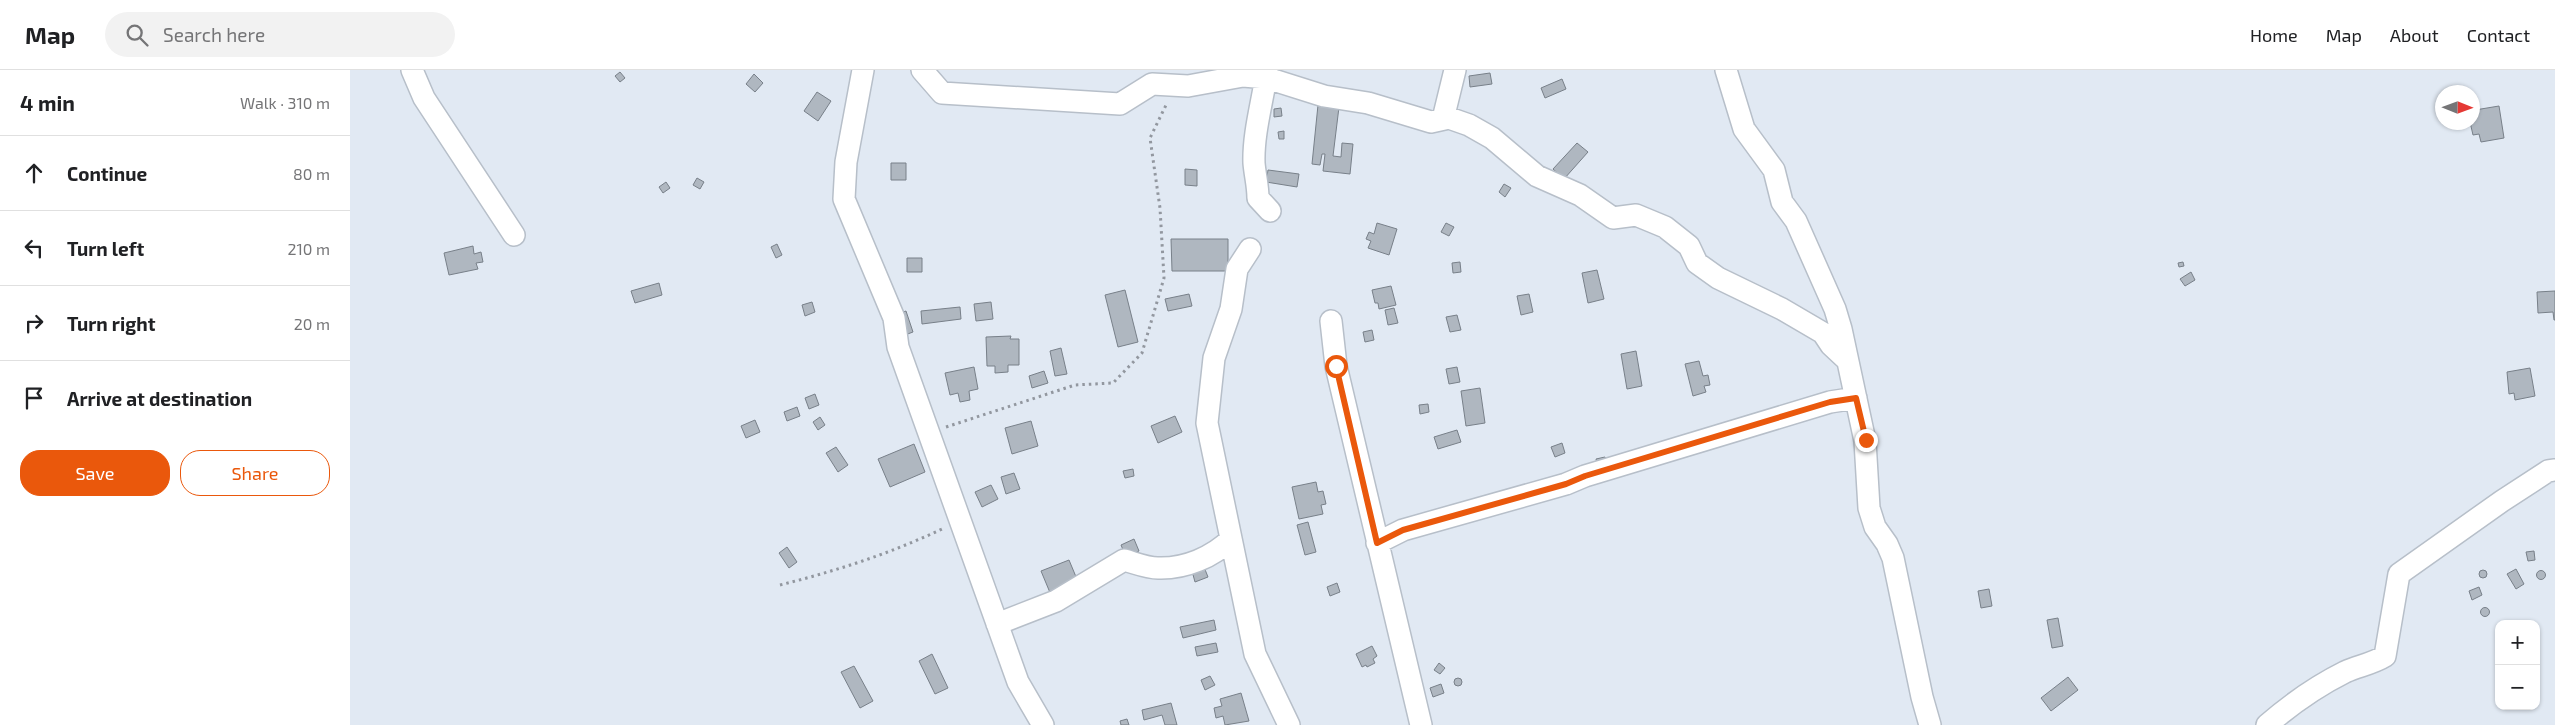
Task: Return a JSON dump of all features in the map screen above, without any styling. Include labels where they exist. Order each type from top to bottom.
[{"type":"street","points":[[412,70],[424,98],[514,235]]},
{"type":"street","points":[[863,70],[846,162],[844,200],[894,318],[898,347],[1018,682],[1042,725]]},
{"type":"street","points":[[922,70],[942,93],[1120,104],[1152,84],[1188,86],[1243,76],[1267,74],[1324,96],[1368,103],[1431,122],[1449,118],[1480,131],[1537,176],[1580,195],[1613,218],[1636,215],[1665,227],[1689,246],[1698,262],[1718,278],[1823,333],[1831,345],[1846,359]]},
{"type":"street","points":[[1443,119],[1455,70]]},
{"type":"street","points":[[1726,70],[1744,129],[1774,170],[1782,202],[1796,221],[1834,309],[1866,440],[1870,508],[1875,527],[1887,544],[1893,558],[1922,697],[1930,725]]},
{"type":"street","points":[[1267,74],[1256,138],[1254,164],[1258,198],[1270,211]]},
{"type":"street","points":[[1250,249],[1237,269],[1231,308],[1214,358],[1207,423],[1255,654],[1289,725]]},
{"type":"street","points":[[1331,321],[1336,366],[1421,725]]},
{"type":"street","points":[[1377,543],[1403,530],[1566,484],[1585,476],[1830,402],[1856,398]]},
{"type":"street","points":[[2267,725],[2290,705],[2345,672],[2374,663],[2384,656],[2399,574],[2502,501],[2548,471],[2555,470]]},
{"type":"street","points":[[997,624],[1056,602],[1124,560],[1157,568],[1178,566],[1196,562],[1219,552],[1231,539]]},
{"type":"path","points":[[930,432],[1075,385],[1113,383],[1142,353],[1164,278],[1160,208],[1150,138],[1169,99],[1161,85]]},
{"type":"path","points":[[780,585],[823,574],[916,542],[961,520]]},
{"type":"building","points":[[620,72],[625,78],[620,82],[615,76]]},
{"type":"building","points":[[1490,73],[1492,84],[1470,87],[1469,76]]},
{"type":"building","points":[[754,74],[763,83],[755,92],[746,84]]},
{"type":"building","points":[[1562,79],[1566,89],[1545,98],[1541,88]]},
{"type":"building","points":[[817,92],[831,101],[818,121],[804,111]]},
{"type":"building","points":[[1318,105],[1339,107],[1333,156],[1341,157],[1342,143],[1353,144],[1350,174],[1323,171],[1325,154],[1322,154],[1320,165],[1312,164]]},
{"type":"building","points":[[2499,106],[2504,138],[2481,142],[2479,134],[2473,135],[2472,130],[2480,130],[2480,109]]},
{"type":"building","points":[[1281,108],[1282,116],[1274,117],[1274,109]]},
{"type":"building","points":[[1284,131],[1284,139],[1279,139],[1278,132]]},
{"type":"building","points":[[1577,143],[1588,152],[1564,179],[1553,169]]},
{"type":"building","points":[[891,163],[906,163],[906,180],[891,180]]},
{"type":"building","points":[[1185,169],[1197,170],[1197,186],[1185,185]]},
{"type":"building","points":[[1268,170],[1299,174],[1297,187],[1266,182]]},
{"type":"building","points":[[697,178],[704,182],[700,189],[693,185]]},
{"type":"building","points":[[666,182],[670,188],[663,193],[659,187]]},
{"type":"building","points":[[1504,184],[1511,188],[1505,197],[1499,192]]},
{"type":"building","points":[[1377,223],[1397,229],[1389,255],[1368,248],[1371,241],[1366,239],[1369,232],[1374,234]]},
{"type":"building","points":[[1446,223],[1454,227],[1449,236],[1441,232]]},
{"type":"building","points":[[1171,239],[1228,239],[1228,271],[1172,271]]},
{"type":"building","points":[[777,244],[782,255],[776,258],[771,247]]},
{"type":"building","points":[[473,246],[474,254],[481,252],[483,262],[476,263],[478,269],[449,275],[444,253]]},
{"type":"building","points":[[907,258],[922,258],[922,272],[907,272]]},
{"type":"building","points":[[1460,262],[1461,272],[1453,273],[1452,263]]},
{"type":"building","points":[[2183,262],[2184,266],[2179,267],[2178,263]]},
{"type":"building","points":[[1597,270],[1604,299],[1588,303],[1582,273]]},
{"type":"building","points":[[2191,272],[2195,280],[2185,286],[2180,279]]},
{"type":"building","points":[[659,283],[662,295],[635,303],[631,291]]},
{"type":"building","points":[[1391,286],[1396,305],[1379,309],[1378,303],[1375,303],[1372,290]]},
{"type":"building","points":[[1125,290],[1138,342],[1118,347],[1105,295]]},
{"type":"building","points":[[2555,291],[2554,320],[2553,312],[2538,313],[2537,292]]},
{"type":"building","points":[[1189,294],[1192,306],[1168,311],[1165,299]]},
{"type":"building","points":[[1529,294],[1533,312],[1521,315],[1517,296]]},
{"type":"building","points":[[812,302],[815,312],[805,316],[802,305]]},
{"type":"building","points":[[991,302],[993,319],[976,321],[974,304]]},
{"type":"building","points":[[960,307],[961,319],[922,324],[921,311]]},
{"type":"building","points":[[1394,308],[1398,323],[1388,325],[1385,310]]},
{"type":"building","points":[[906,311],[913,332],[905,335],[897,314]]},
{"type":"building","points":[[1457,315],[1461,330],[1450,332],[1446,317]]},
{"type":"building","points":[[1372,330],[1374,340],[1365,342],[1363,332]]},
{"type":"building","points":[[1011,336],[1010,339],[1019,339],[1019,365],[1008,365],[1008,372],[995,373],[995,366],[987,366],[986,337]]},
{"type":"building","points":[[1061,348],[1067,374],[1055,376],[1050,351]]},
{"type":"building","points":[[1636,351],[1642,386],[1627,389],[1621,354]]},
{"type":"building","points":[[1699,361],[1703,376],[1708,375],[1710,385],[1704,386],[1706,392],[1693,396],[1685,364]]},
{"type":"building","points":[[974,367],[978,389],[969,391],[970,400],[960,402],[958,393],[950,395],[945,373]]},
{"type":"building","points":[[1457,367],[1460,382],[1449,384],[1446,369]]},
{"type":"building","points":[[2530,368],[2535,396],[2515,400],[2514,393],[2509,394],[2507,372]]},
{"type":"building","points":[[1044,371],[1048,383],[1032,388],[1029,376]]},
{"type":"building","points":[[1480,388],[1485,423],[1466,426],[1461,391]]},
{"type":"building","points":[[815,394],[819,405],[809,409],[805,398]]},
{"type":"building","points":[[1428,404],[1429,412],[1420,414],[1419,405]]},
{"type":"building","points":[[797,407],[800,416],[787,421],[784,412]]},
{"type":"building","points":[[1175,416],[1182,432],[1158,443],[1151,426]]},
{"type":"building","points":[[820,417],[825,425],[818,430],[813,422]]},
{"type":"building","points":[[755,420],[760,432],[746,438],[741,426]]},
{"type":"building","points":[[1031,421],[1038,446],[1012,454],[1005,428]]},
{"type":"building","points":[[1457,430],[1461,442],[1438,449],[1434,437]]},
{"type":"building","points":[[1562,443],[1565,453],[1555,457],[1551,447]]},
{"type":"building","points":[[914,444],[925,472],[890,487],[878,459]]},
{"type":"building","points":[[836,447],[848,465],[838,472],[826,453]]},
{"type":"building","points":[[1605,457],[1607,466],[1598,468],[1596,459]]},
{"type":"building","points":[[1133,469],[1134,476],[1125,478],[1123,471]]},
{"type":"building","points":[[1014,473],[1020,489],[1006,494],[1001,477]]},
{"type":"building","points":[[1316,482],[1318,492],[1323,491],[1326,504],[1321,505],[1323,514],[1299,519],[1292,487]]},
{"type":"building","points":[[991,485],[998,499],[982,507],[975,492]]},
{"type":"building","points":[[1308,522],[1316,552],[1305,555],[1297,525]]},
{"type":"building","points":[[1134,539],[1139,551],[1126,557],[1121,545]]},
{"type":"building","points":[[787,547],[797,562],[789,568],[779,553]]},
{"type":"building","points":[[2534,551],[2535,560],[2528,561],[2526,552]]},
{"type":"building","points":[[1069,560],[1079,584],[1051,595],[1041,571]]},
{"type":"building","points":[[1204,567],[1208,577],[1195,582],[1192,571]]},
{"type":"building","points":[[2516,569],[2524,584],[2516,589],[2507,574]]},
{"type":"building","points":[[2483,570],[2487,574],[2483,578],[2479,574]]},
{"type":"building","points":[[2541,571],[2545,575],[2541,579],[2537,575]]},
{"type":"building","points":[[1337,583],[1340,592],[1330,596],[1327,587]]},
{"type":"building","points":[[2479,587],[2482,595],[2472,600],[2469,591]]},
{"type":"building","points":[[1989,589],[1992,606],[1981,608],[1978,591]]},
{"type":"building","points":[[2485,607],[2490,612],[2485,617],[2480,612]]},
{"type":"building","points":[[2058,618],[2063,646],[2052,648],[2047,620]]},
{"type":"building","points":[[1214,620],[1216,630],[1183,638],[1180,627]]},
{"type":"building","points":[[1216,643],[1218,652],[1197,656],[1195,647]]},
{"type":"building","points":[[1372,646],[1377,656],[1373,659],[1375,663],[1362,667],[1356,654]]},
{"type":"building","points":[[932,654],[948,688],[935,694],[919,661]]},
{"type":"building","points":[[1439,663],[1445,668],[1440,674],[1434,670]]},
{"type":"building","points":[[854,666],[873,701],[860,708],[841,672]]},
{"type":"building","points":[[1210,676],[1215,685],[1205,690],[1201,680]]},
{"type":"building","points":[[2068,677],[2078,690],[2051,711],[2041,698]]},
{"type":"building","points":[[1458,678],[1462,682],[1458,686],[1454,682]]},
{"type":"building","points":[[1441,684],[1444,693],[1433,697],[1430,688]]},
{"type":"building","points":[[1241,693],[1249,721],[1225,725],[1223,716],[1216,718],[1214,708],[1222,706],[1220,699]]},
{"type":"building","points":[[1171,703],[1177,725],[1165,725],[1162,715],[1144,720],[1142,710]]},
{"type":"building","points":[[1127,719],[1129,725],[1121,725],[1120,721]]},
{"type":"route","points":[[1336,366],[1377,543],[1403,530],[1566,484],[1585,476],[1830,402],[1856,398],[1866,440]]}]
